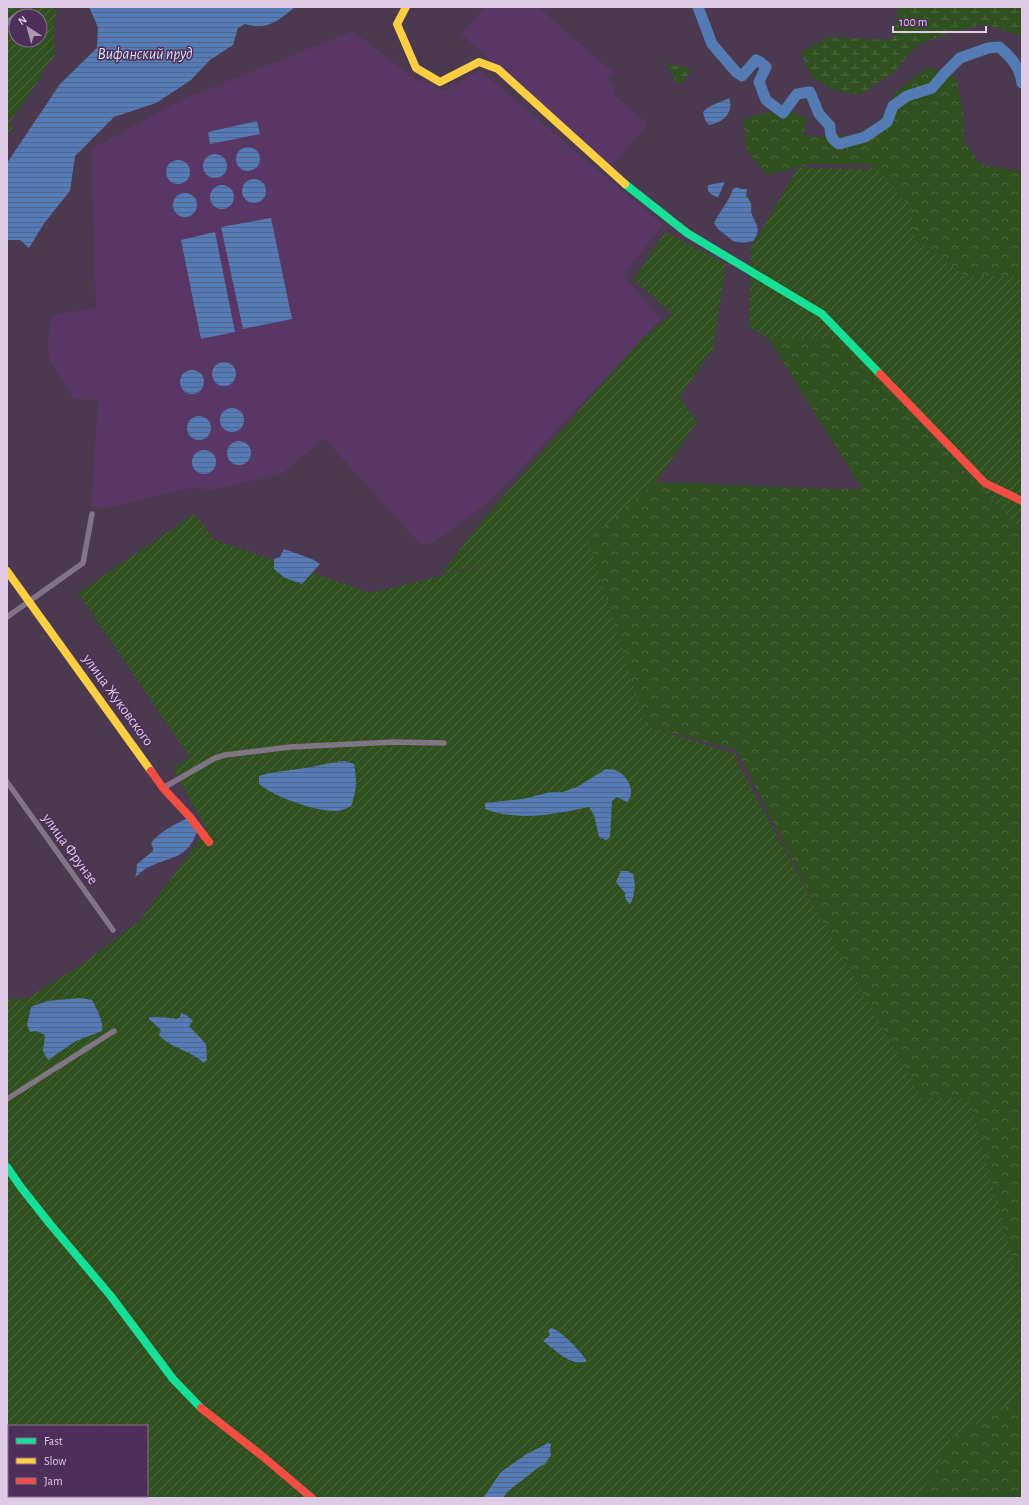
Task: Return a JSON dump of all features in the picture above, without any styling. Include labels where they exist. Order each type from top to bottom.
[{"type":"street","points":[[406,7],[397,24],[416,68],[440,82],[480,62],[498,69],[630,188],[687,233],[822,314],[985,483],[1022,501]]},
{"type":"street","points":[[7,617],[82,563],[92,514]]},
{"type":"street","name":"улица Жуковского","points":[[7,571],[113,716],[163,788],[190,817],[209,842]]},
{"type":"street","points":[[163,788],[215,758],[225,755],[290,747],[394,742],[444,743]]},
{"type":"street","name":"улица Фрунзе","points":[[7,782],[113,930]]},
{"type":"street","points":[[7,1099],[114,1030]]},
{"type":"street","points":[[7,1168],[50,1224],[110,1295],[173,1379],[201,1408],[261,1455],[312,1498]]},
{"type":"shaded area","points":[[485,7],[538,7],[614,73],[608,80],[616,88],[612,93],[648,124],[611,167],[461,34]]},
{"type":"shaded area","points":[[353,31],[413,78],[445,91],[480,70],[663,225],[623,275],[661,319],[492,499],[431,544],[420,544],[324,438],[282,474],[213,490],[192,488],[105,508],[91,507],[98,400],[74,399],[49,360],[48,342],[51,315],[96,308],[91,149],[179,101]]},
{"type":"green space","points":[[7,7],[57,7],[54,24],[55,55],[40,74],[42,76],[9,123],[13,128],[7,135]]},
{"type":"green space","points":[[899,7],[1022,7],[1022,36],[984,24],[953,32],[917,45],[894,72],[860,95],[834,90],[811,76],[801,52],[830,37],[884,40],[893,39]]},
{"type":"green space","points":[[667,62],[691,70],[682,84],[675,81]]},
{"type":"green space","points":[[928,67],[956,78],[963,112],[964,141],[981,165],[1022,172],[1022,304],[946,294],[892,221],[871,165],[811,164],[767,175],[747,150],[743,120],[759,114],[787,110],[807,118],[803,135],[815,137],[834,135],[851,136],[878,124],[895,93]]},
{"type":"green space","points":[[798,168],[878,169],[911,209],[915,240],[966,276],[1015,276],[1022,279],[1022,526],[1016,525],[837,338],[769,339],[749,326],[751,248]]},
{"type":"green space","points":[[665,232],[726,264],[713,349],[679,397],[697,422],[656,482],[588,539],[646,726],[736,754],[738,763],[829,933],[922,1098],[969,1099],[1022,1292],[1022,1398],[951,1438],[934,1474],[915,1498],[7,1498],[7,999],[26,999],[84,963],[140,921],[207,830],[173,768],[190,757],[78,593],[194,514],[215,540],[371,593],[532,553],[442,574],[476,528],[644,337],[673,314],[634,280]]},
{"type":"green space","points":[[837,338],[1016,525],[1022,526],[1022,1292],[969,1099],[922,1098],[829,933],[737,750],[646,726],[588,539],[654,482],[863,490],[769,339]]},
{"type":"green space","points":[[1022,1398],[1022,1498],[915,1498],[934,1474],[951,1438]]},
{"type":"water","name":"Вифанский пруд","points":[[89,7],[295,7],[283,17],[272,23],[260,26],[245,24],[238,28],[233,45],[210,60],[191,80],[156,103],[114,117],[75,156],[70,191],[45,222],[29,248],[20,240],[7,240],[7,163],[60,84],[97,48],[98,27]]},
{"type":"water","points":[[729,98],[729,112],[719,122],[709,125],[705,120],[703,112],[712,105]]},
{"type":"water","points":[[257,121],[260,134],[210,144],[208,132]]},
{"type":"water","points":[[248,147],[257,150],[260,159],[257,168],[248,171],[239,168],[236,159],[239,150]]},
{"type":"water","points":[[215,154],[224,157],[227,166],[224,175],[215,178],[206,175],[203,166],[206,157]]},
{"type":"water","points":[[178,160],[187,163],[190,172],[187,181],[178,184],[169,181],[166,172],[169,163]]},
{"type":"water","points":[[254,179],[263,182],[266,191],[263,200],[254,203],[245,200],[242,191],[245,182]]},
{"type":"water","points":[[725,182],[718,197],[709,192],[708,185]]},
{"type":"water","points":[[222,185],[231,188],[234,197],[231,206],[222,209],[213,206],[210,197],[213,188]]},
{"type":"water","points":[[737,187],[747,189],[746,196],[751,203],[751,212],[758,230],[753,241],[742,243],[733,241],[718,229],[714,223],[733,189]]},
{"type":"water","points":[[185,193],[194,196],[197,205],[194,214],[185,217],[176,214],[173,205],[176,196]]},
{"type":"water","points":[[271,218],[292,319],[243,329],[221,227]]},
{"type":"water","points":[[215,232],[235,332],[201,339],[181,240]]},
{"type":"water","points":[[224,362],[233,365],[236,374],[233,383],[224,386],[215,383],[212,374],[215,365]]},
{"type":"water","points":[[192,370],[201,373],[204,382],[201,391],[192,394],[183,391],[180,382],[183,373]]},
{"type":"water","points":[[232,408],[241,411],[244,420],[241,429],[232,432],[223,429],[220,420],[223,411]]},
{"type":"water","points":[[199,416],[208,419],[211,428],[208,437],[199,440],[190,437],[187,428],[190,419]]},
{"type":"water","points":[[239,441],[248,444],[251,453],[248,462],[239,465],[230,462],[227,453],[230,444]]},
{"type":"water","points":[[204,450],[213,453],[216,462],[213,471],[204,474],[195,471],[192,462],[195,453]]},
{"type":"water","points":[[284,549],[312,559],[320,564],[302,584],[285,578],[274,569],[274,559],[280,557]]},
{"type":"water","points":[[345,761],[354,764],[356,780],[351,806],[344,809],[336,811],[317,809],[296,803],[285,799],[259,784],[259,776],[265,774]]},
{"type":"water","points":[[606,769],[615,770],[623,775],[627,779],[631,793],[627,802],[617,797],[612,801],[610,838],[606,840],[599,837],[594,815],[589,807],[537,816],[511,815],[485,809],[485,803],[523,799],[551,792],[563,792],[577,787]]},
{"type":"water","points":[[188,818],[197,832],[188,848],[178,856],[147,868],[134,878],[136,875],[137,864],[153,851],[151,843],[159,835]]},
{"type":"water","points":[[621,871],[627,871],[633,874],[634,878],[634,893],[631,903],[629,904],[625,898],[625,893],[616,882]]},
{"type":"water","points":[[80,998],[92,1000],[101,1019],[102,1031],[76,1041],[48,1060],[43,1051],[45,1035],[36,1031],[30,1032],[27,1025],[31,1007],[47,1001]]},
{"type":"water","points":[[181,1013],[193,1021],[189,1026],[206,1044],[207,1060],[204,1063],[193,1055],[169,1043],[159,1035],[161,1030],[149,1019],[149,1017],[163,1017],[177,1019],[180,1017]]},
{"type":"water","points":[[551,1328],[560,1333],[576,1347],[587,1361],[575,1362],[569,1360],[543,1341],[550,1335],[548,1331]]},
{"type":"water","points":[[548,1443],[551,1444],[551,1455],[545,1464],[507,1492],[503,1498],[483,1498],[501,1472],[525,1455]]},
{"type":"waterway","points":[[698,7],[712,44],[736,72],[742,76],[756,60],[766,67],[759,82],[766,100],[783,113],[797,94],[810,92],[819,114],[830,126],[830,132],[834,140],[839,144],[865,137],[887,122],[893,106],[907,96],[932,88],[960,58],[988,48],[999,47],[1007,55],[1017,67],[1022,83]]},
{"type":"traffic: fast","points":[[625,184],[687,233],[822,314],[880,374]]},
{"type":"traffic: fast","points":[[7,1167],[50,1224],[110,1295],[173,1379],[201,1408]]},
{"type":"traffic: slow","points":[[406,7],[397,24],[416,68],[440,82],[479,62],[498,69],[625,184]]},
{"type":"traffic: slow","points":[[7,571],[151,771]]},
{"type":"traffic: jam","points":[[880,374],[985,483],[1022,501]]},
{"type":"traffic: jam","points":[[151,771],[163,788],[190,817],[209,842]]},
{"type":"traffic: jam","points":[[201,1408],[261,1455],[312,1498]]}]
